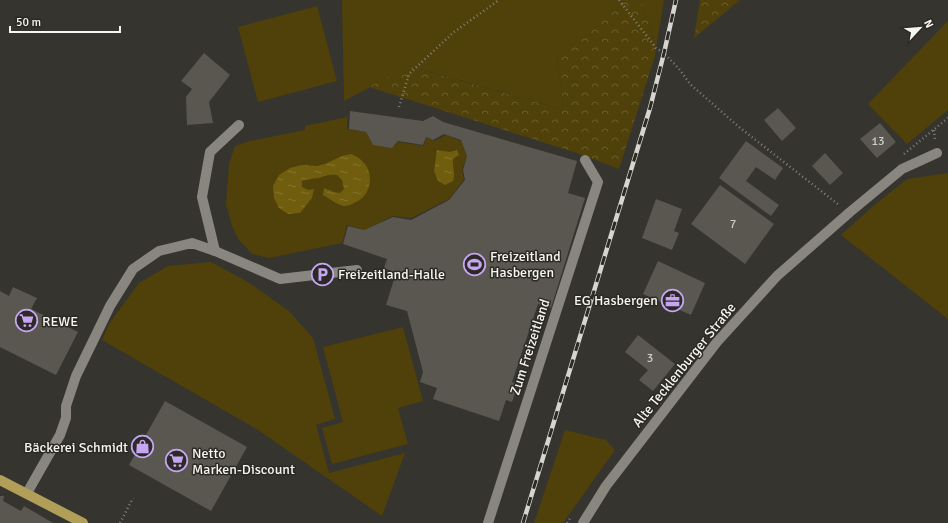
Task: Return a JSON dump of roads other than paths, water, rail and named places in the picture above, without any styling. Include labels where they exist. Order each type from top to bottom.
[{"type":"main road","points":[[0,480],[83,523]]},
{"type":"street","points":[[215,251],[202,197],[210,152],[239,125]]},
{"type":"street","name":"Alte Tecklenburger Straße","points":[[583,523],[606,486],[717,342],[777,276],[902,169],[937,153]]},
{"type":"street","name":"Zum Freizeitland","points":[[488,523],[598,182],[585,160]]},
{"type":"street","points":[[27,493],[60,435],[66,418],[66,406],[76,376],[110,306],[133,269],[159,251],[192,243],[215,251],[280,279],[357,270]]},
{"type":"water","points":[[437,150],[450,152],[457,150],[459,155],[453,159],[453,181],[445,185],[438,181],[434,171]]},
{"type":"water","points":[[351,154],[363,162],[367,168],[370,178],[370,184],[366,194],[358,201],[347,206],[343,206],[323,195],[324,188],[340,193],[344,189],[342,180],[337,175],[330,175],[302,181],[302,187],[308,190],[314,189],[312,198],[300,213],[288,214],[279,208],[274,198],[273,186],[279,175],[290,168],[302,165],[317,166]]},
{"type":"railway","points":[[523,523],[650,108],[676,0]]},
{"type":"place","name":"Freizeitland Hasbergen","points":[[475,264]]},
{"type":"place","name":"Freizeitland-Halle","points":[[323,274]]},
{"type":"place","name":"EG Hasbergen","points":[[673,300]]},
{"type":"place","name":"REWE","points":[[27,321]]},
{"type":"place","name":"Bäckerei Schmidt","points":[[143,447]]},
{"type":"place","name":"Netto Marken-Discount","points":[[177,461]]}]
